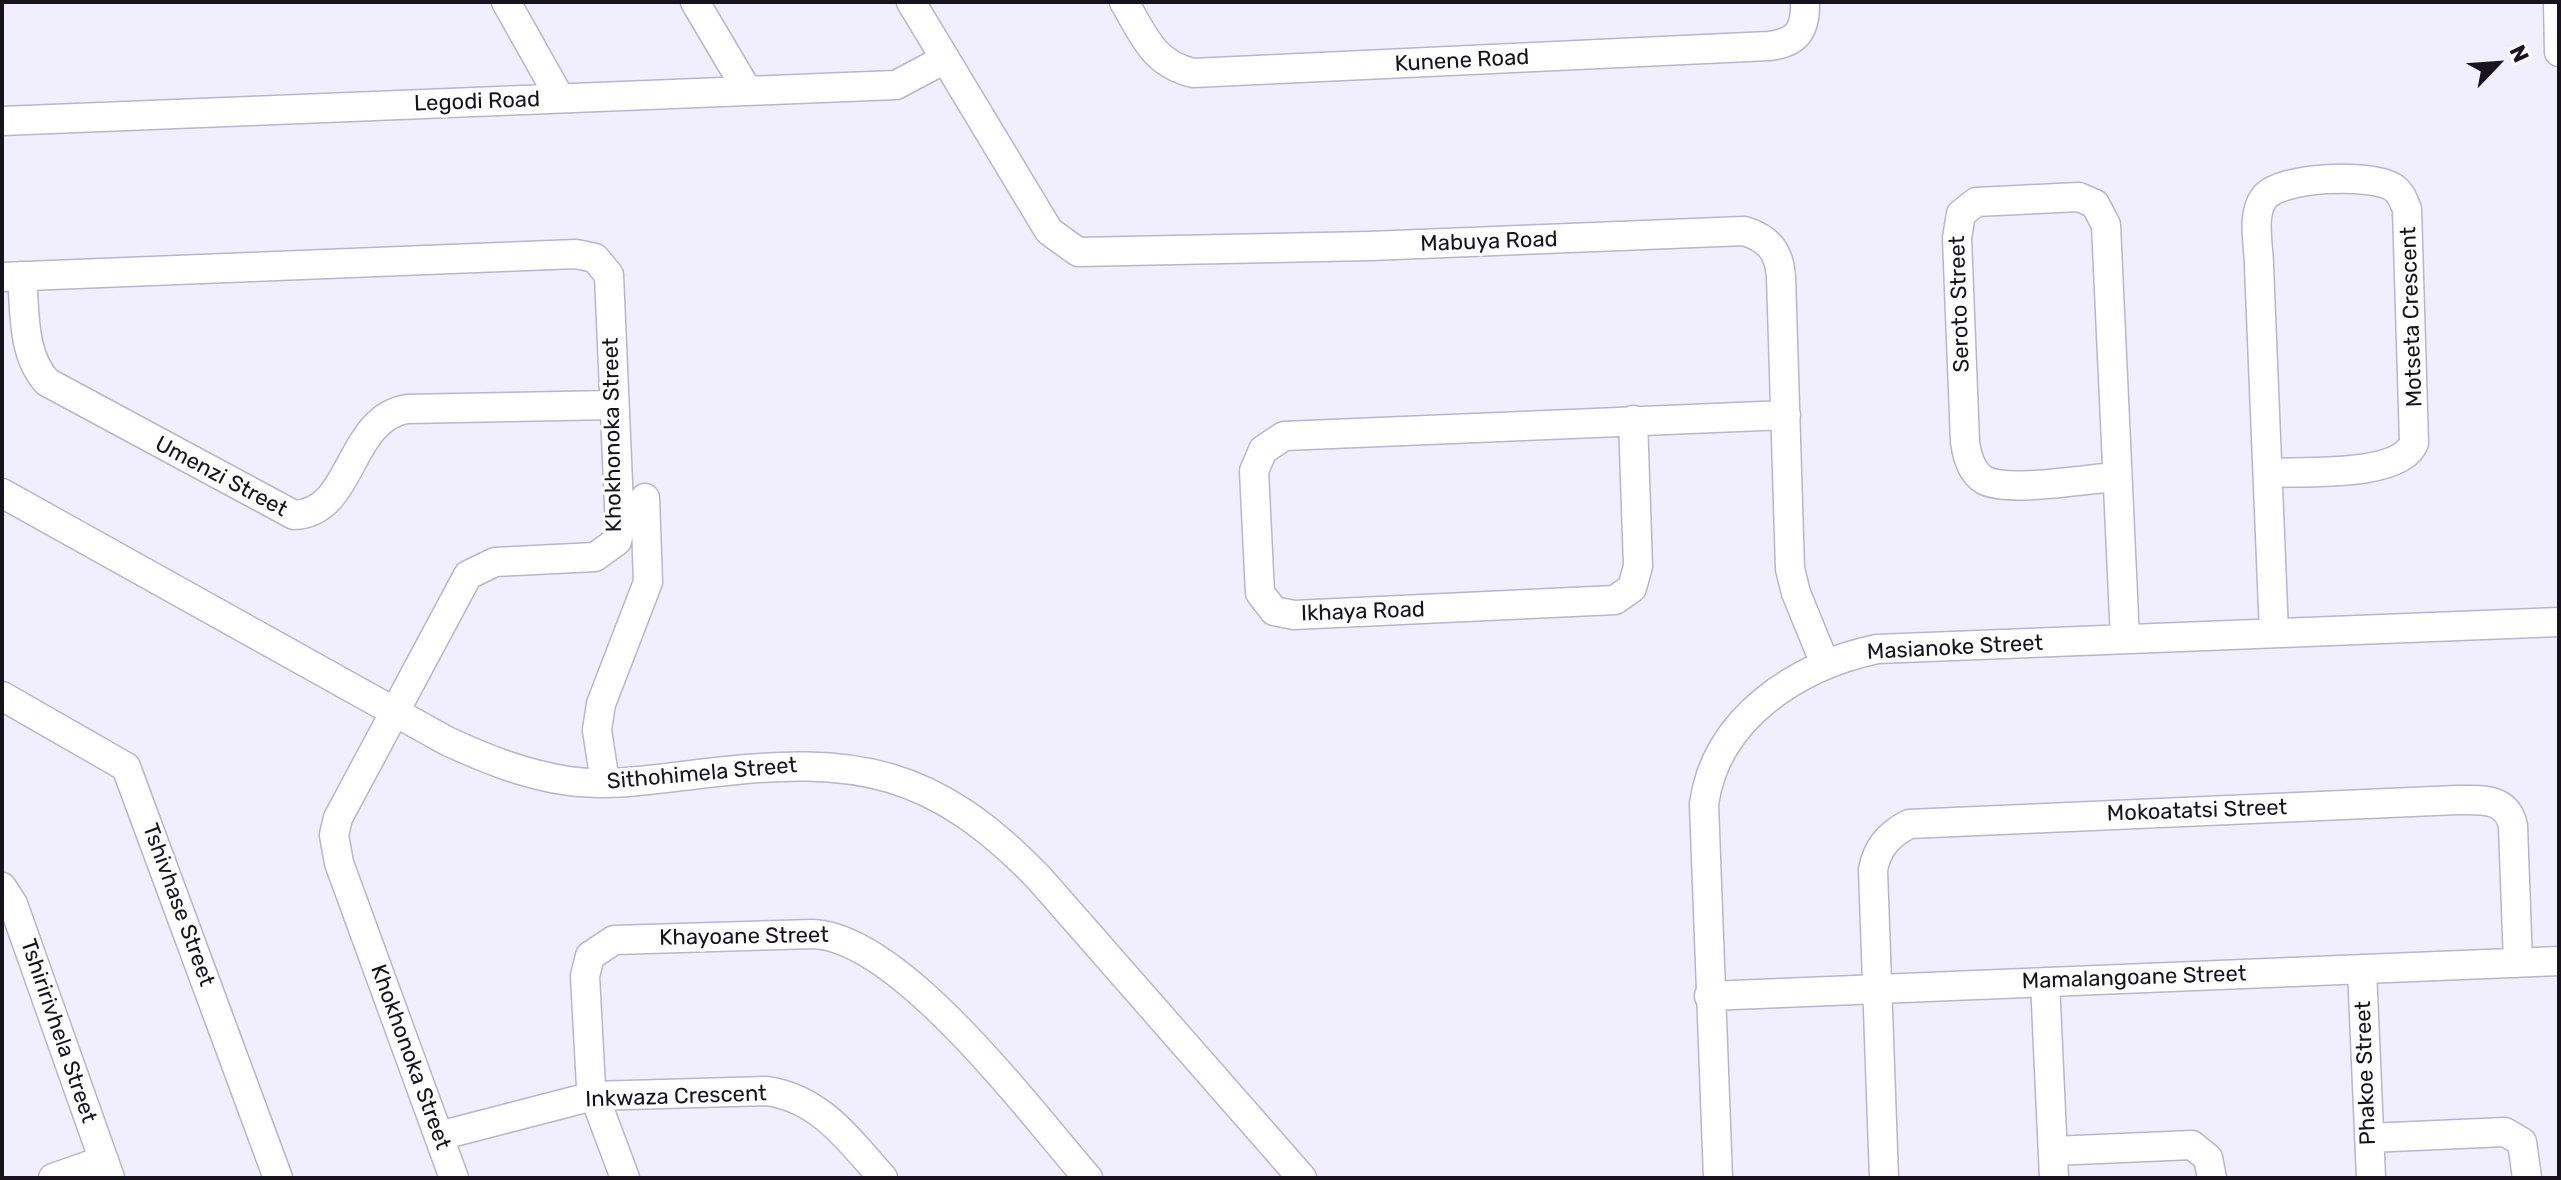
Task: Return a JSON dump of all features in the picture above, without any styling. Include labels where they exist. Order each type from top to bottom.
[{"type":"street","points":[[506,2],[560,98]]},
{"type":"street","points":[[695,2],[747,90]]},
{"type":"street","name":"Mabuya Road","points":[[911,2],[1049,231],[1078,252],[1370,246],[1727,232],[1757,235],[1775,251],[1780,263],[1790,569],[1796,593],[1825,664]]},
{"type":"street","name":"Kunene Road","points":[[1124,2],[1163,62],[1193,73],[1769,46],[1790,42],[1797,36],[1804,19],[1805,2]]},
{"type":"street","points":[[2558,2],[2559,52]]},
{"type":"street","name":"Legodi Road","points":[[2,121],[896,85],[945,59]]},
{"type":"street","name":"Motseta Crescent","points":[[2364,179],[2395,189],[2403,199],[2408,219],[2416,417],[2411,451],[2396,463],[2384,466],[2268,473],[2258,223],[2263,199],[2280,186],[2320,181],[2364,179]]},
{"type":"street","name":"Seroto Street","points":[[2116,477],[2008,485],[1987,482],[1971,465],[1965,442],[1957,238],[1961,214],[1976,202],[2065,196],[2087,198],[2101,212],[2108,240],[2125,639]]},
{"type":"street","name":"Khokhonoka Street","points":[[12,277],[589,255],[605,268],[610,283],[612,405],[620,529],[617,541],[595,557],[495,562],[468,575],[393,710],[338,818],[335,847],[454,1178]]},
{"type":"street","name":"Umenzi Street","points":[[12,277],[35,363],[47,382],[294,515],[312,513],[325,506],[366,437],[392,413],[407,409],[612,405]]},
{"type":"street","name":"Ikhaya Road","points":[[1633,420],[1638,566],[1632,588],[1615,600],[1294,615],[1274,611],[1260,593],[1254,471],[1259,455],[1284,436],[1633,420],[1786,415]]},
{"type":"street","points":[[2268,473],[2274,633]]},
{"type":"street","name":"Sithohimela Street","points":[[2,493],[447,741],[506,766],[548,778],[605,782],[809,765],[896,777],[937,795],[999,837],[1029,867],[1302,1178]]},
{"type":"street","points":[[605,782],[597,730],[601,704],[648,582],[645,498]]},
{"type":"street","name":"Masianoke Street","points":[[1718,1178],[1704,804],[1712,768],[1725,743],[1749,715],[1779,689],[1825,664],[1877,649],[2559,622]]},
{"type":"street","name":"Tshivhase Street","points":[[2,696],[126,767],[278,1178]]},
{"type":"street","name":"Mokoatatsi Street","points":[[1884,1178],[1874,988],[1873,870],[1876,853],[1891,835],[1909,824],[2457,800],[2495,802],[2511,815],[2518,963]]},
{"type":"street","name":"Tshiririvhela Street","points":[[2,887],[13,904],[107,1169]]},
{"type":"street","name":"Khayoane Street","points":[[593,1096],[587,1050],[585,968],[590,956],[601,945],[626,939],[837,935],[871,954],[918,988],[1088,1178]]},
{"type":"street","name":"Mamalangoane Street","points":[[1709,996],[2559,961]]},
{"type":"street","name":"Phakoe Street","points":[[2362,969],[2371,1178]]},
{"type":"street","points":[[2045,982],[2054,1165],[2192,1145],[2208,1158],[2212,1178]]},
{"type":"street","name":"Inkwaza Crescent","points":[[439,1136],[593,1096],[785,1094],[824,1114],[883,1178]]},
{"type":"street","points":[[593,1096],[625,1178]]},
{"type":"street","points":[[2369,1138],[2505,1132],[2522,1142],[2527,1178]]},
{"type":"street","points":[[53,1178],[107,1169]]}]
